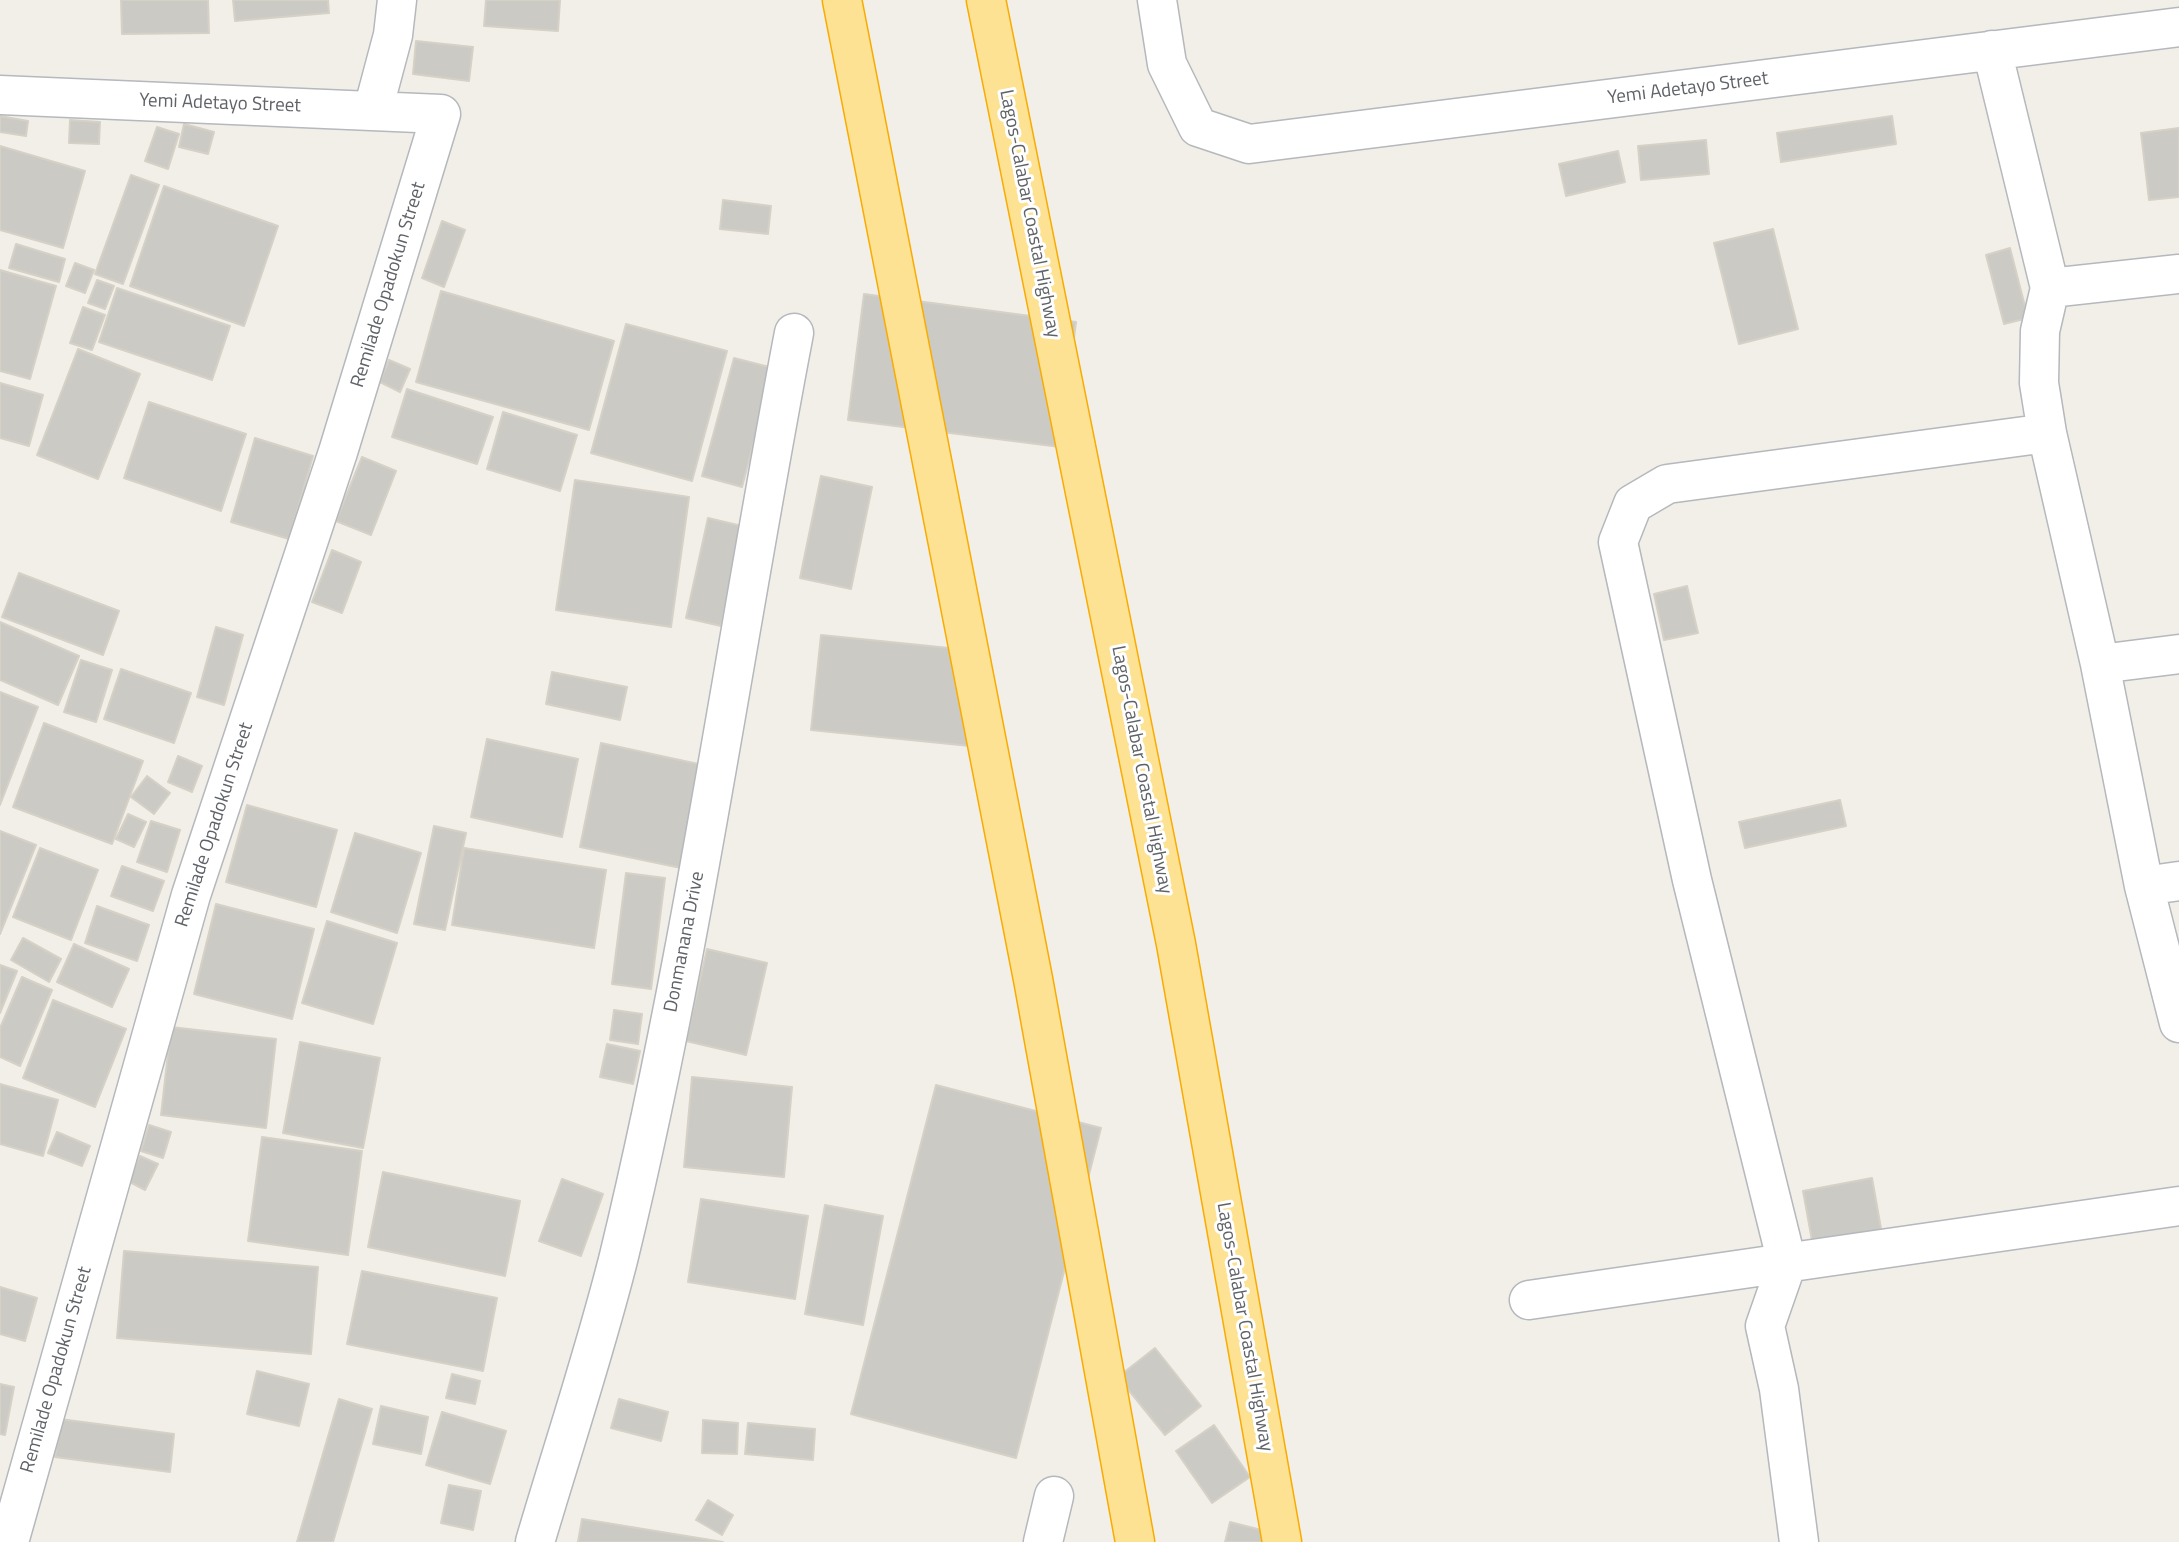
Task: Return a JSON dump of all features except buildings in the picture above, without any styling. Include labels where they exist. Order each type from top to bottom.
[{"type":"highway","points":[[842,0],[1036,993],[1135,1542]]},
{"type":"highway","name":"Lagos-Calabar Coastal Highway","points":[[986,0],[1176,944],[1282,1542]]},
{"type":"street","points":[[373,110],[393,35],[397,0]]},
{"type":"street","name":"Yemi Adetayo Street","points":[[1157,0],[1167,64],[1198,127],[1249,144],[2179,27]]},
{"type":"street","points":[[1992,50],[2050,288],[2040,331],[2039,383],[2047,433],[2100,664],[2162,884],[2179,1023]]},
{"type":"street","name":"Yemi Adetayo Street","points":[[0,95],[441,114]]},
{"type":"street","name":"Remilade Opadokun Street","points":[[9,1542],[191,895],[338,452],[441,114]]},
{"type":"street","points":[[2050,288],[2179,274]]},
{"type":"street","name":"Donmanana Drive","points":[[535,1542],[618,1257],[684,954],[794,334]]},
{"type":"street","points":[[1799,1542],[1779,1389],[1765,1326],[1787,1263],[1692,880],[1618,542],[1633,504],[1667,484],[2047,433]]},
{"type":"street","points":[[2100,664],[2179,654]]},
{"type":"street","points":[[1529,1300],[2179,1206]]},
{"type":"street","points":[[1043,1542],[1054,1496]]}]
